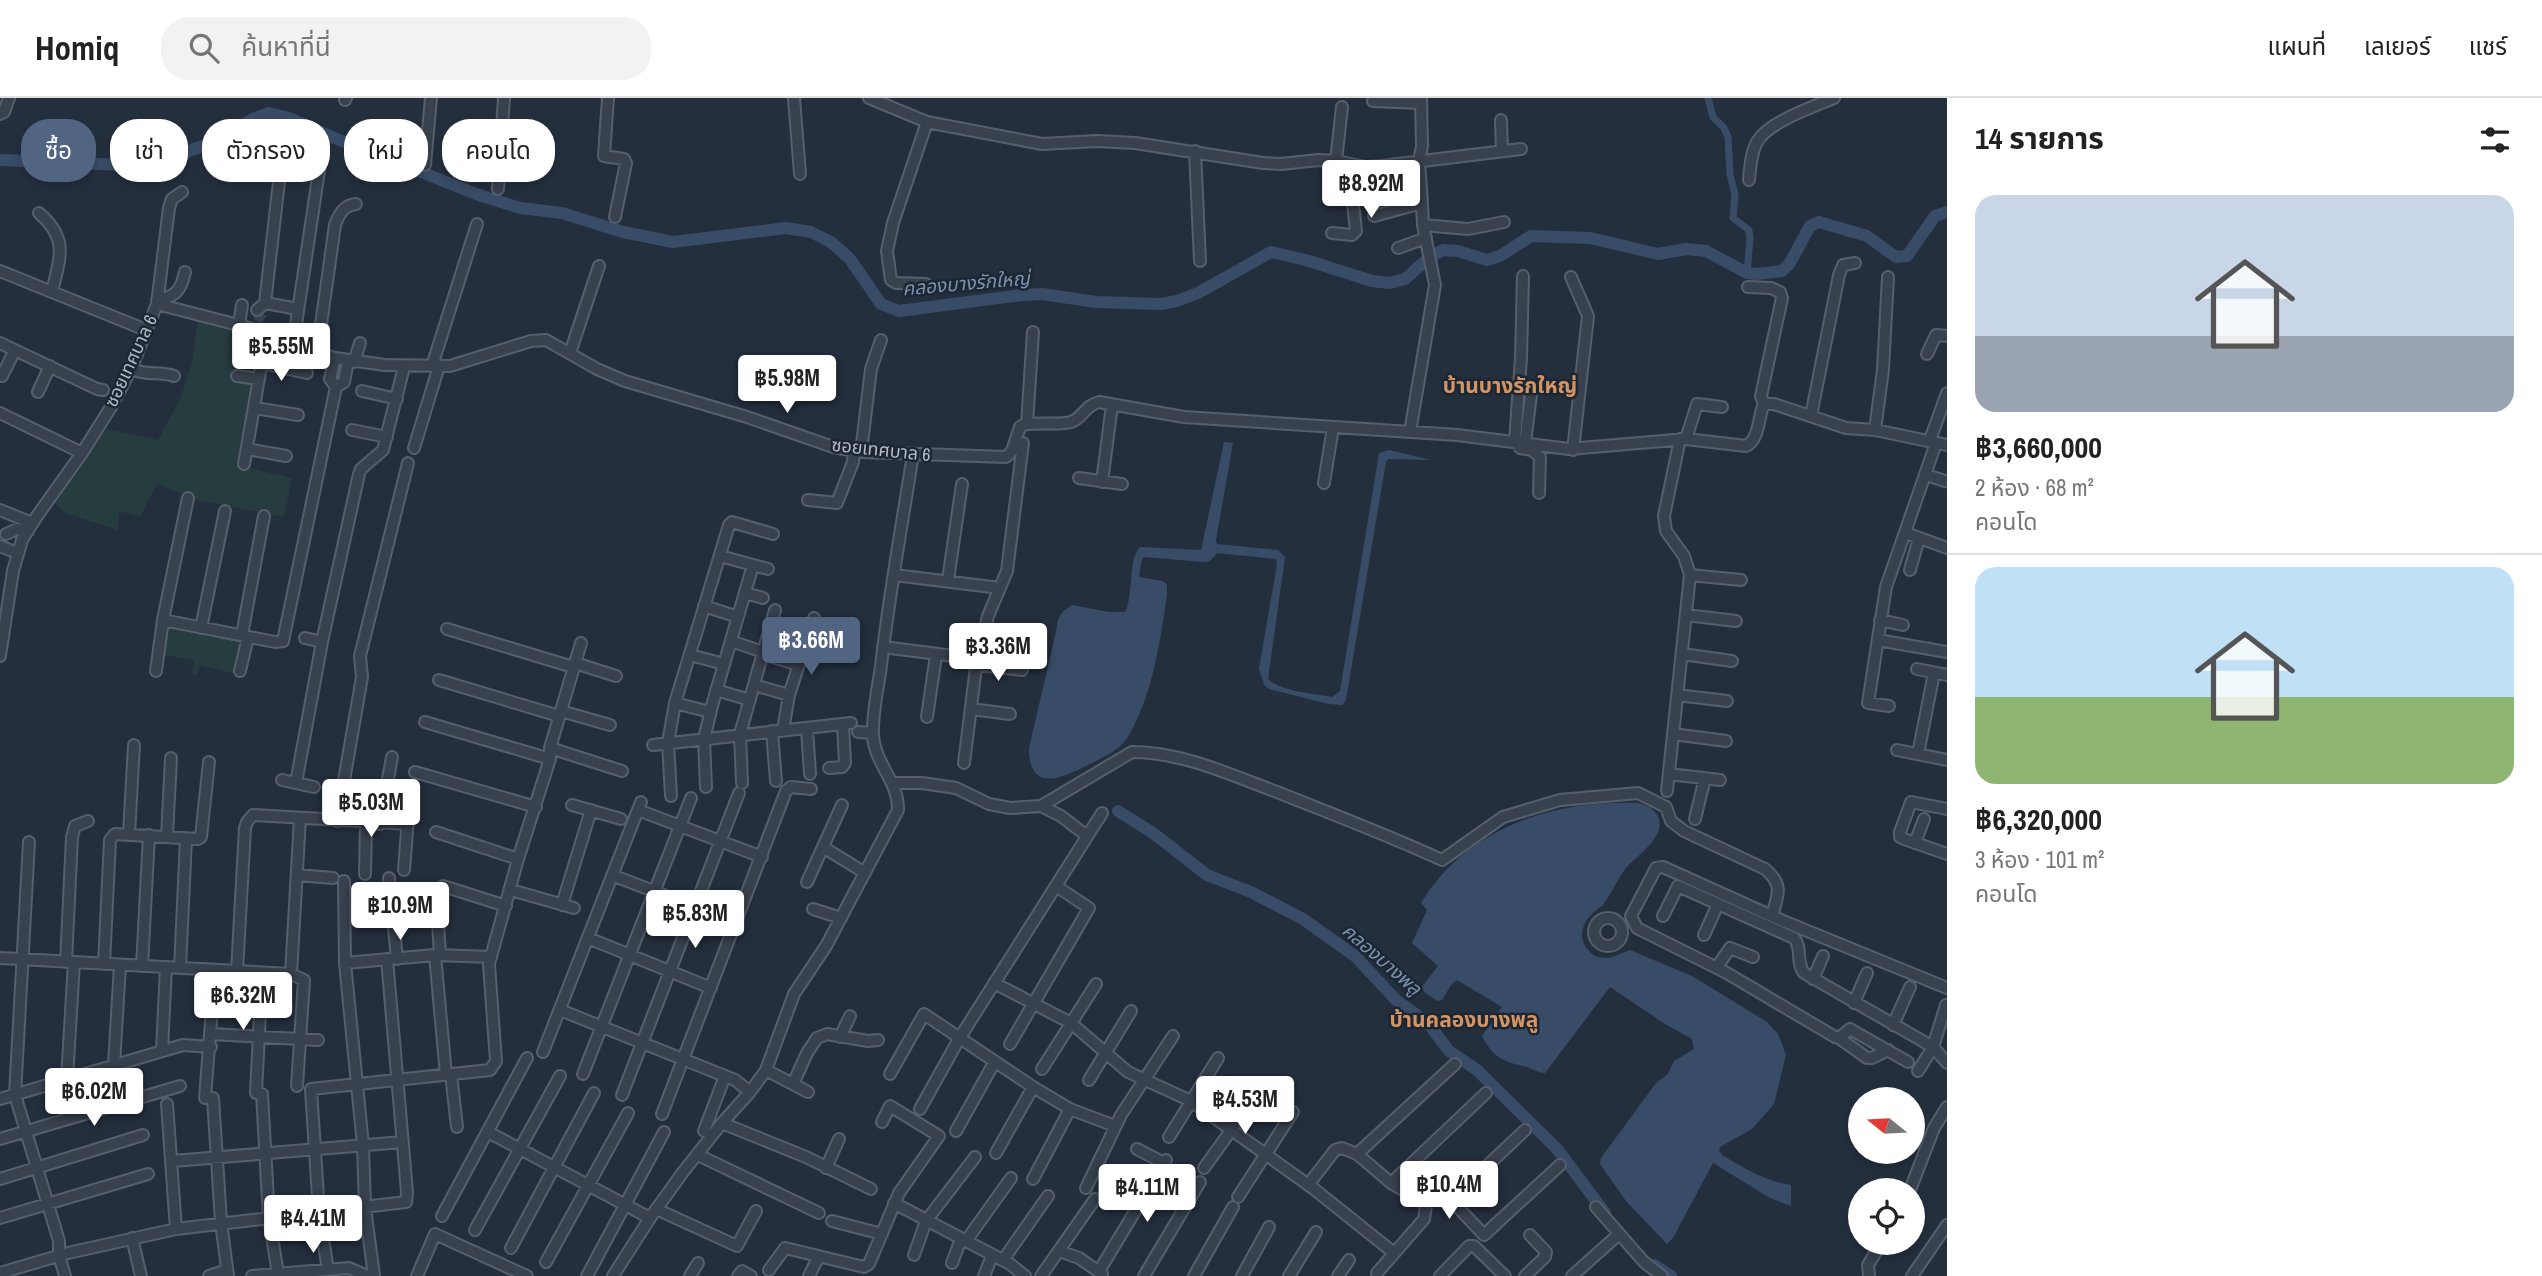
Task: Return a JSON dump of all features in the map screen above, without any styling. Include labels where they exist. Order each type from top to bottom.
[{"type":"street","points":[[0,114],[5,112],[9,98]]},
{"type":"street","points":[[428,131],[431,98]]},
{"type":"street","points":[[503,119],[504,98]]},
{"type":"street","points":[[608,98],[604,156],[624,159],[626,163],[615,217]]},
{"type":"street","points":[[794,98],[800,174]]},
{"type":"street","points":[[1749,180],[1754,150],[1763,135],[1781,122],[1834,98]]},
{"type":"street","points":[[873,99],[928,122],[1042,144],[1135,142],[1281,164],[1340,162],[1381,166],[1521,149]]},
{"type":"street","points":[[1373,101],[1421,100],[1422,146],[1419,161],[1423,225],[1435,285],[1410,432]]},
{"type":"street","points":[[1332,233],[1352,235],[1356,231],[1353,203],[1340,162],[1342,107]]},
{"type":"street","points":[[1500,120],[1502,151]]},
{"type":"street","points":[[926,284],[896,284],[891,280],[887,251],[892,223],[928,122]]},
{"type":"street","points":[[255,317],[283,147],[289,140],[313,152],[320,164],[294,338]]},
{"type":"street","points":[[1195,150],[1200,261]]},
{"type":"street","points":[[498,182],[498,189]]},
{"type":"street","points":[[183,192],[172,199],[169,208],[157,302],[178,293],[185,272]]},
{"type":"street","points":[[1374,216],[1422,203]]},
{"type":"street","points":[[317,353],[335,225],[344,209],[348,205],[356,204]]},
{"type":"street","points":[[38,213],[50,223],[58,235],[61,250],[52,292]]},
{"type":"street","points":[[1423,225],[1468,229],[1504,222]]},
{"type":"street","points":[[414,447],[477,224]]},
{"type":"street","points":[[1398,248],[1427,242]]},
{"type":"street","points":[[1811,416],[1839,275],[1843,265],[1855,262]]},
{"type":"street","points":[[570,353],[599,266]]},
{"type":"street","points":[[0,271],[146,330]]},
{"type":"street","points":[[1523,276],[1520,448],[1532,450],[1540,457],[1539,493]]},
{"type":"street","points":[[1571,277],[1588,316],[1573,450]]},
{"type":"street","points":[[1875,430],[1884,370],[1888,278]]},
{"type":"street","points":[[1033,332],[1027,424],[1067,423],[1076,420],[1090,404],[1099,402],[1184,417],[1410,432],[1520,442],[1573,450],[1683,439],[1746,446],[1751,443],[1756,433],[1764,404],[1761,396],[1782,298],[1780,292],[1771,288],[1748,287]]},
{"type":"street","name":"ซอยเทศบาล 6","points":[[0,656],[2,625],[17,553],[30,527],[82,453],[106,395],[131,369],[157,302],[255,317],[264,332],[317,353],[351,361],[404,367],[462,363],[531,341],[551,342],[625,381],[747,417],[833,447],[857,451],[1006,457],[1012,451],[1020,427],[1027,424]]},
{"type":"street","points":[[242,305],[255,317]]},
{"type":"street","points":[[255,317],[298,309]]},
{"type":"street","points":[[244,464],[260,379],[264,332]]},
{"type":"street","points":[[1927,354],[1936,335],[1947,336]]},
{"type":"street","points":[[808,500],[837,503],[857,451],[872,369],[881,340]]},
{"type":"street","points":[[0,343],[106,395]]},
{"type":"street","points":[[163,620],[275,642],[283,641],[336,387],[344,382],[360,343]]},
{"type":"street","points":[[2,376],[15,350]]},
{"type":"street","points":[[335,358],[330,379],[336,387]]},
{"type":"street","points":[[262,363],[307,373]]},
{"type":"street","points":[[38,392],[50,366]]},
{"type":"street","points":[[296,783],[322,642],[359,474],[361,469],[383,450],[404,367]]},
{"type":"street","points":[[131,369],[143,374],[163,373],[174,376]]},
{"type":"street","points":[[237,376],[260,379]]},
{"type":"street","points":[[362,390],[397,399]]},
{"type":"street","points":[[1889,706],[1868,703],[1886,587],[1938,443],[1947,393]]},
{"type":"street","points":[[1520,442],[1531,395]]},
{"type":"street","points":[[1667,791],[1690,575],[1684,556],[1665,525],[1664,516],[1683,439],[1697,404],[1722,407]]},
{"type":"street","points":[[1764,404],[1774,404],[1846,428],[1875,430],[1938,443]]},
{"type":"street","points":[[1102,482],[1112,405]]},
{"type":"street","points":[[255,408],[299,415]]},
{"type":"street","points":[[0,413],[82,453]]},
{"type":"street","points":[[1324,483],[1333,427]]},
{"type":"street","points":[[352,430],[387,437]]},
{"type":"street","points":[[964,763],[977,662],[988,616],[1007,571],[1023,443]]},
{"type":"street","points":[[247,449],[286,456]]},
{"type":"street","points":[[612,1276],[653,1214],[766,1070],[794,994],[826,946],[898,810],[898,799],[892,783],[876,754],[874,729],[883,647],[913,454]]},
{"type":"street","points":[[337,821],[362,677],[360,656],[408,463]]},
{"type":"street","points":[[1926,475],[1945,481]]},
{"type":"street","points":[[1079,478],[1122,484]]},
{"type":"street","points":[[948,580],[962,484]]},
{"type":"street","points":[[156,671],[163,620],[188,498]]},
{"type":"street","points":[[0,510],[30,527]]},
{"type":"street","points":[[201,628],[225,511]]},
{"type":"street","points":[[240,671],[264,516]]},
{"type":"street","points":[[671,796],[668,743],[675,703],[730,523],[773,534]]},
{"type":"street","points":[[6,534],[30,527]]},
{"type":"street","points":[[1906,534],[1947,548]]},
{"type":"street","points":[[1910,570],[1919,538]]},
{"type":"street","points":[[0,546],[17,553]]},
{"type":"street","points":[[720,556],[768,569]]},
{"type":"street","points":[[706,787],[705,739],[710,712],[753,565]]},
{"type":"street","points":[[894,575],[1000,588]]},
{"type":"street","points":[[1690,575],[1741,580]]},
{"type":"street","points":[[745,593],[763,598]]},
{"type":"street","points":[[704,606],[738,617]]},
{"type":"street","points":[[622,1096],[741,788],[740,734],[775,610]]},
{"type":"street","points":[[1686,614],[1736,621]]},
{"type":"street","points":[[776,781],[778,731],[814,618]]},
{"type":"street","points":[[1880,620],[1903,625]]},
{"type":"street","points":[[447,629],[616,676]]},
{"type":"street","points":[[305,639],[322,642]]},
{"type":"street","points":[[1878,640],[1947,652]]},
{"type":"street","points":[[731,641],[799,665]]},
{"type":"street","points":[[328,1270],[319,1213],[311,1089],[491,1070],[494,1067],[496,1061],[489,964],[581,643]]},
{"type":"street","points":[[883,647],[1022,670]]},
{"type":"street","points":[[1682,654],[1732,661]]},
{"type":"street","points":[[690,655],[724,664]]},
{"type":"street","points":[[927,717],[936,655]]},
{"type":"street","points":[[1917,669],[1947,675]]},
{"type":"street","points":[[1918,754],[1934,673]]},
{"type":"street","points":[[439,680],[610,725]]},
{"type":"street","points":[[754,685],[789,695]]},
{"type":"street","points":[[716,690],[750,700]]},
{"type":"street","points":[[1677,695],[1727,701]]},
{"type":"street","points":[[675,703],[710,712]]},
{"type":"street","points":[[971,709],[1010,714]]},
{"type":"street","points":[[425,722],[622,771]]},
{"type":"street","points":[[653,745],[778,731],[849,727],[874,729]]},
{"type":"street","points":[[829,768],[842,767],[845,763],[849,727]]},
{"type":"street","points":[[807,729],[810,774]]},
{"type":"street","points":[[1673,734],[1726,741]]},
{"type":"street","points":[[129,834],[134,745]]},
{"type":"street","points":[[1897,750],[1947,760]]},
{"type":"street","points":[[892,783],[922,783],[956,788],[989,804],[1010,808],[1041,806],[1132,752],[1149,752],[1228,774],[1442,860],[1503,817],[1560,800],[1638,793],[1666,807],[1671,821],[1684,831],[1765,869],[1776,878],[1779,888],[1772,916]]},
{"type":"street","points":[[380,824],[392,757]]},
{"type":"street","points":[[167,836],[171,758]]},
{"type":"street","points":[[104,964],[110,840],[116,834],[198,839],[202,835],[209,762]]},
{"type":"street","points":[[415,772],[536,807]]},
{"type":"street","points":[[1669,774],[1720,780]]},
{"type":"street","points":[[1695,819],[1705,778]]},
{"type":"street","points":[[282,780],[314,788]]},
{"type":"street","points":[[662,1114],[786,790],[791,787],[811,789]]},
{"type":"street","points":[[583,1074],[691,798]]},
{"type":"street","points":[[1947,809],[1915,802],[1909,805],[1900,837],[1947,854]]},
{"type":"street","points":[[404,870],[409,805]]},
{"type":"street","points":[[572,805],[621,819]]},
{"type":"street","points":[[807,882],[842,805]]},
{"type":"street","points":[[544,1052],[639,806],[680,826],[762,857]]},
{"type":"street","points":[[1041,806],[1061,816],[1087,836]]},
{"type":"street","points":[[562,905],[591,810]]},
{"type":"street","points":[[920,1109],[959,1040],[1102,813]]},
{"type":"street","points":[[237,971],[247,822],[253,815],[408,824]]},
{"type":"street","points":[[291,974],[300,818]]},
{"type":"street","points":[[1915,843],[1924,819]]},
{"type":"street","points":[[67,1079],[72,837],[75,827],[88,821]]},
{"type":"street","points":[[365,874],[366,823]]},
{"type":"street","points":[[436,832],[518,859]]},
{"type":"street","points":[[142,966],[149,835]]},
{"type":"street","points":[[180,968],[186,839]]},
{"type":"street","points":[[29,842],[15,1095],[59,1241],[59,1255],[65,1276]]},
{"type":"street","points":[[823,847],[865,873]]},
{"type":"street","points":[[1888,1050],[1867,1058],[1839,1038],[1717,967],[1637,928],[1632,920],[1633,910],[1656,868],[1659,866],[1947,988]]},
{"type":"street","points":[[297,875],[338,879],[363,1145],[365,1208],[374,1276]]},
{"type":"street","points":[[612,875],[736,923]]},
{"type":"street","points":[[0,1273],[59,1255],[176,1229],[406,1202],[397,1080],[389,878]]},
{"type":"street","points":[[457,1127],[449,1075],[438,955],[436,892],[443,886],[506,906]]},
{"type":"street","points":[[1010,1044],[1089,908],[1056,886]]},
{"type":"street","points":[[1663,915],[1678,886],[1794,937],[1799,946],[1800,968],[1813,979],[1933,1047],[1947,1062]]},
{"type":"street","points":[[511,890],[574,908]]},
{"type":"street","points":[[1704,934],[1718,904]]},
{"type":"street","points":[[813,909],[841,918]]},
{"type":"street","points":[[1620,925],[1632,920]]},
{"type":"street","points":[[588,938],[711,988]]},
{"type":"street","points":[[1717,967],[1730,948],[1753,957]]},
{"type":"street","points":[[345,963],[438,955],[491,957]]},
{"type":"street","points":[[1813,979],[1823,956]]},
{"type":"street","points":[[1,958],[291,974],[304,980],[297,1086]]},
{"type":"street","points":[[114,1065],[120,965]]},
{"type":"street","points":[[162,1051],[166,967]]},
{"type":"street","points":[[209,1276],[227,1273],[220,1222],[218,1157],[209,1098],[215,970]]},
{"type":"street","points":[[1854,1003],[1867,972]]},
{"type":"street","points":[[262,973],[258,1093],[267,1152],[270,1218],[284,1274]]},
{"type":"street","points":[[995,983],[1071,1023],[1128,1072],[1191,1101],[1308,1185],[1394,1253]]},
{"type":"street","points":[[1042,1069],[1096,984]]},
{"type":"street","points":[[1893,1025],[1910,987]]},
{"type":"street","points":[[1918,1071],[1933,1047],[1946,1005]]},
{"type":"street","points":[[560,1010],[735,1080],[750,1092]]},
{"type":"street","points":[[1089,1080],[1132,1011]]},
{"type":"street","points":[[890,1074],[924,1014],[1032,1087],[1070,1109],[1115,1126]]},
{"type":"street","points":[[840,1037],[850,1016]]},
{"type":"street","points":[[1839,1038],[1850,1029],[1908,1062]]},
{"type":"street","points":[[211,1034],[318,1040]]},
{"type":"street","points":[[793,1084],[817,1038],[827,1034],[868,1041],[878,1040]]},
{"type":"street","points":[[1086,1188],[1115,1126],[1173,1036]]},
{"type":"street","points":[[0,1099],[183,1045],[211,1046]]},
{"type":"street","points":[[442,1216],[527,1058]]},
{"type":"street","points":[[1168,1138],[1218,1058]]},
{"type":"street","points":[[957,1131],[993,1063]]},
{"type":"street","points":[[1357,1154],[1455,1064]]},
{"type":"street","points":[[766,1070],[808,1092]]},
{"type":"street","points":[[475,1230],[560,1076]]},
{"type":"street","points":[[704,1131],[725,1076]]},
{"type":"street","points":[[1204,1168],[1232,1129],[1253,1085]]},
{"type":"street","points":[[0,1139],[180,1086]]},
{"type":"street","points":[[996,1153],[1032,1087]]},
{"type":"street","points":[[511,1248],[594,1093]]},
{"type":"street","points":[[1391,1183],[1486,1093]]},
{"type":"street","points":[[167,1104],[176,1229]]},
{"type":"street","points":[[769,1270],[785,1248],[819,1256],[851,1270],[867,1267],[894,1203],[939,1136],[890,1106],[882,1122]]},
{"type":"street","points":[[1915,1178],[1934,1128],[1947,1107]]},
{"type":"street","points":[[1033,1179],[1070,1109]]},
{"type":"street","points":[[1194,1276],[1236,1202],[1293,1112]]},
{"type":"street","points":[[547,1262],[628,1113]]},
{"type":"street","points":[[722,1123],[871,1189]]},
{"type":"street","points":[[1451,1200],[1525,1130]]},
{"type":"street","points":[[488,1132],[625,1205],[737,1246],[756,1211]]},
{"type":"street","points":[[587,1276],[664,1132]]},
{"type":"street","points":[[0,1179],[143,1135]]},
{"type":"street","points":[[826,1167],[839,1139]]},
{"type":"street","points":[[173,1161],[403,1142]]},
{"type":"street","points":[[1308,1185],[1335,1150],[1342,1148],[1357,1154],[1391,1183],[1420,1199],[1451,1200],[1484,1235],[1560,1165]]},
{"type":"street","points":[[1059,1251],[1079,1258],[1101,1274],[1165,1161],[1137,1149]]},
{"type":"street","points":[[698,1155],[820,1213]]},
{"type":"street","points":[[914,1255],[926,1221],[975,1157]]},
{"type":"street","points":[[0,1217],[148,1174]]},
{"type":"street","points":[[952,1263],[963,1240],[1011,1178]]},
{"type":"street","points":[[1117,1181],[1146,1196]]},
{"type":"street","points":[[1144,1276],[1200,1182]]},
{"type":"street","points":[[984,1276],[1048,1196]]},
{"type":"street","points":[[1041,1276],[1095,1199]]},
{"type":"street","points":[[1377,1273],[1424,1219],[1427,1199]]},
{"type":"street","points":[[894,1203],[1025,1276]]},
{"type":"street","points":[[1596,1207],[1618,1235],[1662,1276]]},
{"type":"street","points":[[832,1221],[881,1234]]},
{"type":"street","points":[[1912,1276],[1947,1225]]},
{"type":"street","points":[[1242,1276],[1269,1227]]},
{"type":"street","points":[[1289,1276],[1316,1232]]},
{"type":"street","points":[[417,1276],[435,1234],[527,1276]]},
{"type":"street","points":[[1525,1276],[1545,1257],[1546,1252],[1530,1235]]},
{"type":"street","points":[[1572,1276],[1618,1235]]},
{"type":"street","points":[[132,1238],[141,1276]]},
{"type":"street","points":[[1440,1276],[1469,1246],[1474,1246],[1505,1276]]},
{"type":"street","points":[[1868,1276],[1868,1265],[1874,1255]]},
{"type":"street","points":[[808,1276],[819,1256]]},
{"type":"street","points":[[1338,1276],[1349,1260]]},
{"type":"street","points":[[690,1276],[698,1263]]},
{"type":"street","points":[[252,1276],[328,1270],[343,1272],[349,1268],[367,1276]]},
{"type":"street","points":[[738,1276],[742,1271],[751,1276]]},
{"type":"green space","points":[[198,319],[243,330],[236,380],[254,381],[240,466],[292,478],[284,517],[198,500],[157,484],[140,517],[119,511],[118,530],[65,513],[54,502],[103,428],[158,440],[180,399],[192,362]]},
{"type":"green space","points":[[170,626],[241,641],[236,674],[199,665],[198,674],[192,674],[194,660],[164,655],[167,628]]},
{"type":"water","points":[[1224,442],[1233,443],[1217,544],[1278,550],[1285,557],[1268,679],[1281,687],[1332,697],[1340,691],[1379,453],[1389,450],[1431,460],[1388,459],[1386,462],[1346,700],[1342,705],[1329,704],[1269,689],[1264,685],[1259,668],[1276,559],[1217,553],[1210,561],[1204,562],[1144,557],[1139,577],[1163,581],[1167,585],[1167,595],[1150,685],[1137,719],[1126,740],[1112,752],[1070,774],[1041,777],[1031,763],[1029,748],[1060,616],[1072,605],[1125,612],[1134,559],[1140,547],[1201,550]]},
{"type":"water","points":[[1606,803],[1638,803],[1648,806],[1656,813],[1659,829],[1651,844],[1625,869],[1603,904],[1585,923],[1582,934],[1584,944],[1597,957],[1609,958],[1630,950],[1692,976],[1767,1022],[1778,1034],[1786,1055],[1774,1104],[1752,1129],[1719,1150],[1722,1155],[1755,1173],[1791,1185],[1791,1206],[1770,1198],[1713,1163],[1673,1238],[1667,1244],[1626,1201],[1600,1164],[1601,1158],[1656,1083],[1668,1074],[1674,1061],[1694,1049],[1692,1039],[1610,987],[1545,1073],[1509,1062],[1494,1053],[1482,1036],[1502,1007],[1457,980],[1442,1000],[1438,1001],[1424,992],[1422,987],[1438,966],[1412,943],[1427,910],[1421,903],[1440,877],[1462,855],[1488,837],[1515,823],[1545,813]]},
{"type":"waterway","points":[[1708,98],[1713,117],[1724,128],[1728,137],[1730,174],[1735,195],[1733,218],[1749,230],[1747,273]]},
{"type":"waterway","name":"คลองบางรักใหญ่","points":[[0,160],[148,166],[208,144],[269,113],[289,118],[479,195],[520,208],[562,213],[623,232],[673,242],[786,228],[811,232],[831,242],[850,259],[881,304],[899,311],[1042,294],[1096,302],[1161,304],[1198,293],[1271,252],[1372,281],[1390,283],[1405,279],[1430,257],[1443,250],[1458,251],[1487,260],[1500,256],[1531,236],[1590,238],[1658,254],[1686,249],[1706,251],[1747,273],[1757,274],[1782,271],[1790,263],[1810,226],[1819,222],[1867,236],[1896,257],[1907,256],[1935,216],[1947,212]]},
{"type":"waterway","name":"คลองบางพลู","points":[[1118,811],[1153,833],[1207,875],[1251,892],[1303,919],[1355,956],[1396,1000],[1428,1023],[1449,1051],[1477,1070],[1558,1150],[1605,1213]]},
{"type":"waterway","name":"คลองบางพลู","points":[[1654,1265],[1671,1276]]},
{"type":"tunnel","points":[[257,321],[262,313]]},
{"type":"district","name":"บ้านบางรักใหญ่","points":[[1510,386]]},
{"type":"district","name":"บ้านคลองบางพลู","points":[[1464,1020]]}]
